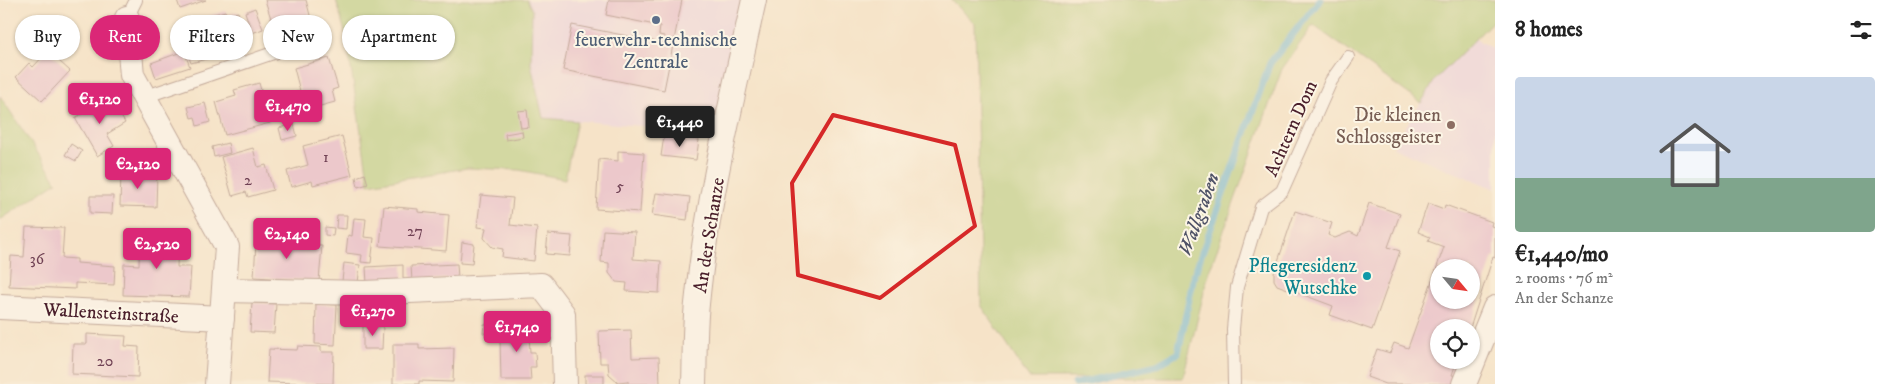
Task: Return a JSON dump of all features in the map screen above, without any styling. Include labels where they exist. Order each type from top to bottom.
[{"type":"street","name":"An der Schanze","points":[[694,384],[697,304],[708,230],[725,131],[754,0]]},
{"type":"street","points":[[132,9],[132,75],[227,247],[217,384]]},
{"type":"street","points":[[224,290],[365,293],[541,285],[563,314],[565,384]]},
{"type":"street","name":"Wallensteinstraße","points":[[0,307],[222,318]]},
{"type":"street","points":[[1464,384],[1495,308]]},
{"type":"lane","points":[[144,97],[263,56]]},
{"type":"lane","name":"Achtern Dom","points":[[1234,384],[1233,328],[1237,287],[1261,207],[1282,191],[1331,81],[1348,57]]},
{"type":"highlighted area","points":[[833,115],[955,145],[975,226],[880,298],[798,275],[792,183]]},
{"type":"shaded area","points":[[527,0],[743,0],[719,112],[704,131],[543,118],[531,64],[532,11]]},
{"type":"shaded area","name":"Die kleinen Schlossgeister","points":[[1475,39],[1495,50],[1495,189],[1393,147],[1435,80]]},
{"type":"green space","points":[[336,0],[527,0],[532,10],[531,64],[543,118],[577,121],[565,179],[519,170],[467,168],[369,184],[350,60],[455,60],[455,15],[342,15],[342,22]]},
{"type":"green space","points":[[951,0],[1495,0],[1495,19],[1435,80],[1421,103],[1313,25],[1282,69],[1209,272],[1183,378],[1029,378],[981,305],[975,23]]},
{"type":"green space","points":[[0,96],[57,182],[0,220]]},
{"type":"building","points":[[177,0],[206,0],[180,9]]},
{"type":"building","points":[[265,0],[306,0],[310,15],[270,15]]},
{"type":"building","points":[[609,0],[682,0],[664,90],[563,70],[572,25],[663,43],[664,36],[659,35],[660,26],[606,15]]},
{"type":"building","points":[[255,8],[263,29],[253,33],[253,15],[246,15],[245,12]]},
{"type":"building","points":[[225,11],[227,15],[212,15]]},
{"type":"building","points":[[238,12],[239,15],[227,15]]},
{"type":"building","points":[[170,56],[170,60],[187,60],[190,67],[156,78],[151,63]]},
{"type":"building","points":[[40,60],[58,60],[70,71],[42,101],[16,77],[29,63],[33,67]]},
{"type":"building","points":[[190,60],[203,60],[191,63]]},
{"type":"building","points":[[322,60],[330,60],[338,88],[332,90],[335,102],[291,114],[286,95],[300,91],[294,68]]},
{"type":"building","points":[[259,83],[270,123],[225,135],[216,102],[236,96],[234,90]]},
{"type":"building","points":[[110,97],[125,123],[107,134],[114,146],[97,156],[75,118]]},
{"type":"building","points":[[205,103],[210,122],[197,126],[195,117],[191,118],[188,107]]},
{"type":"building","points":[[527,110],[529,127],[521,128],[518,111]]},
{"type":"building","points":[[294,124],[297,136],[282,140],[279,128]]},
{"type":"building","points":[[522,131],[523,137],[506,140],[505,134]]},
{"type":"building","points":[[342,136],[352,175],[313,185],[312,181],[291,187],[287,171],[308,165],[303,146]]},
{"type":"building","points":[[664,136],[699,140],[696,160],[661,156]]},
{"type":"building","points":[[228,143],[230,153],[214,157],[212,147]]},
{"type":"building","points":[[71,144],[82,151],[76,161],[65,155]]},
{"type":"building","points":[[253,148],[258,167],[266,165],[273,190],[248,197],[246,192],[232,196],[221,157]]},
{"type":"building","points":[[618,151],[644,153],[640,212],[596,209],[599,159],[618,161]]},
{"type":"building","points":[[121,173],[157,174],[156,207],[120,206]]},
{"type":"building","points":[[365,174],[368,184],[358,187],[356,177]]},
{"type":"building","points":[[656,193],[690,197],[687,220],[652,215]]},
{"type":"building","points":[[481,195],[513,198],[510,225],[537,228],[534,261],[502,257],[503,249],[492,247],[484,238],[486,228],[477,227]]},
{"type":"building","points":[[90,196],[113,196],[112,214],[90,213]]},
{"type":"building","points":[[1369,203],[1400,214],[1388,247],[1400,251],[1372,330],[1330,315],[1333,306],[1277,285],[1274,280],[1274,273],[1295,211],[1332,223],[1328,235],[1335,238],[1350,232],[1358,236]]},
{"type":"building","points":[[1428,203],[1444,209],[1445,205],[1492,222],[1491,226],[1495,227],[1495,258],[1493,257],[1480,297],[1480,259],[1440,259],[1444,247],[1428,241],[1430,237],[1418,232]]},
{"type":"building","points":[[384,206],[418,209],[418,212],[449,215],[446,251],[380,246]]},
{"type":"building","points":[[337,215],[347,215],[346,229],[336,228]]},
{"type":"building","points":[[354,218],[366,219],[364,237],[374,238],[371,263],[361,262],[362,255],[346,253],[348,235],[352,236]]},
{"type":"building","points":[[26,227],[64,228],[62,258],[77,259],[77,263],[115,266],[114,285],[75,283],[75,289],[9,286],[11,256],[24,257]]},
{"type":"building","points":[[325,227],[334,228],[333,236],[325,235]]},
{"type":"building","points":[[603,230],[635,232],[633,259],[661,261],[659,293],[626,291],[627,283],[616,282],[609,273],[609,263],[601,262]]},
{"type":"building","points":[[548,234],[572,236],[570,256],[546,254]]},
{"type":"building","points":[[140,235],[178,237],[177,267],[191,267],[189,297],[123,295],[124,264],[139,265]]},
{"type":"building","points":[[267,235],[297,237],[297,245],[322,246],[319,281],[254,277],[256,242],[266,243]]},
{"type":"building","points":[[462,242],[474,244],[472,264],[460,263]]},
{"type":"building","points":[[344,263],[360,265],[358,283],[342,281]]},
{"type":"building","points":[[457,264],[458,278],[412,281],[411,266]]},
{"type":"building","points":[[403,265],[403,281],[367,284],[366,267]]},
{"type":"building","points":[[1430,286],[1430,309],[1476,309],[1473,319],[1430,319],[1430,369],[1454,369],[1452,375],[1456,376],[1453,384],[1386,384],[1367,377],[1377,349],[1390,353],[1394,343],[1408,348]]},
{"type":"building","points":[[252,303],[276,304],[274,333],[250,332]]},
{"type":"building","points":[[316,304],[337,305],[335,345],[315,344]]},
{"type":"building","points":[[508,320],[528,320],[530,352],[535,352],[536,367],[530,367],[531,380],[501,380],[500,340],[509,340]]},
{"type":"building","points":[[484,324],[491,325],[491,334],[483,333]]},
{"type":"building","points":[[363,326],[383,326],[382,349],[363,349]]},
{"type":"building","points":[[631,330],[632,358],[659,357],[660,384],[628,384],[628,381],[618,382],[609,374],[608,363],[600,363],[599,331]]},
{"type":"building","points":[[87,334],[126,336],[125,346],[139,347],[138,377],[72,374],[73,344],[87,344]]},
{"type":"building","points":[[393,344],[419,344],[419,349],[454,348],[453,382],[419,381],[419,384],[393,384]]},
{"type":"building","points":[[298,346],[321,347],[321,352],[334,352],[333,384],[267,382],[269,349],[297,350]]},
{"type":"building","points":[[585,375],[604,375],[604,384],[585,384]]},
{"type":"waterway","name":"Wallgraben","points":[[1075,384],[1157,365],[1178,353],[1194,275],[1270,63],[1320,0]]},
{"type":"place","name":"feuerwehr-technische Zentrale","points":[[656,20]]},
{"type":"place","name":"Die kleinen Schlossgeister","points":[[1451,125]]},
{"type":"place","name":"Pflegeresidenz Wutschke","points":[[1367,276]]}]
